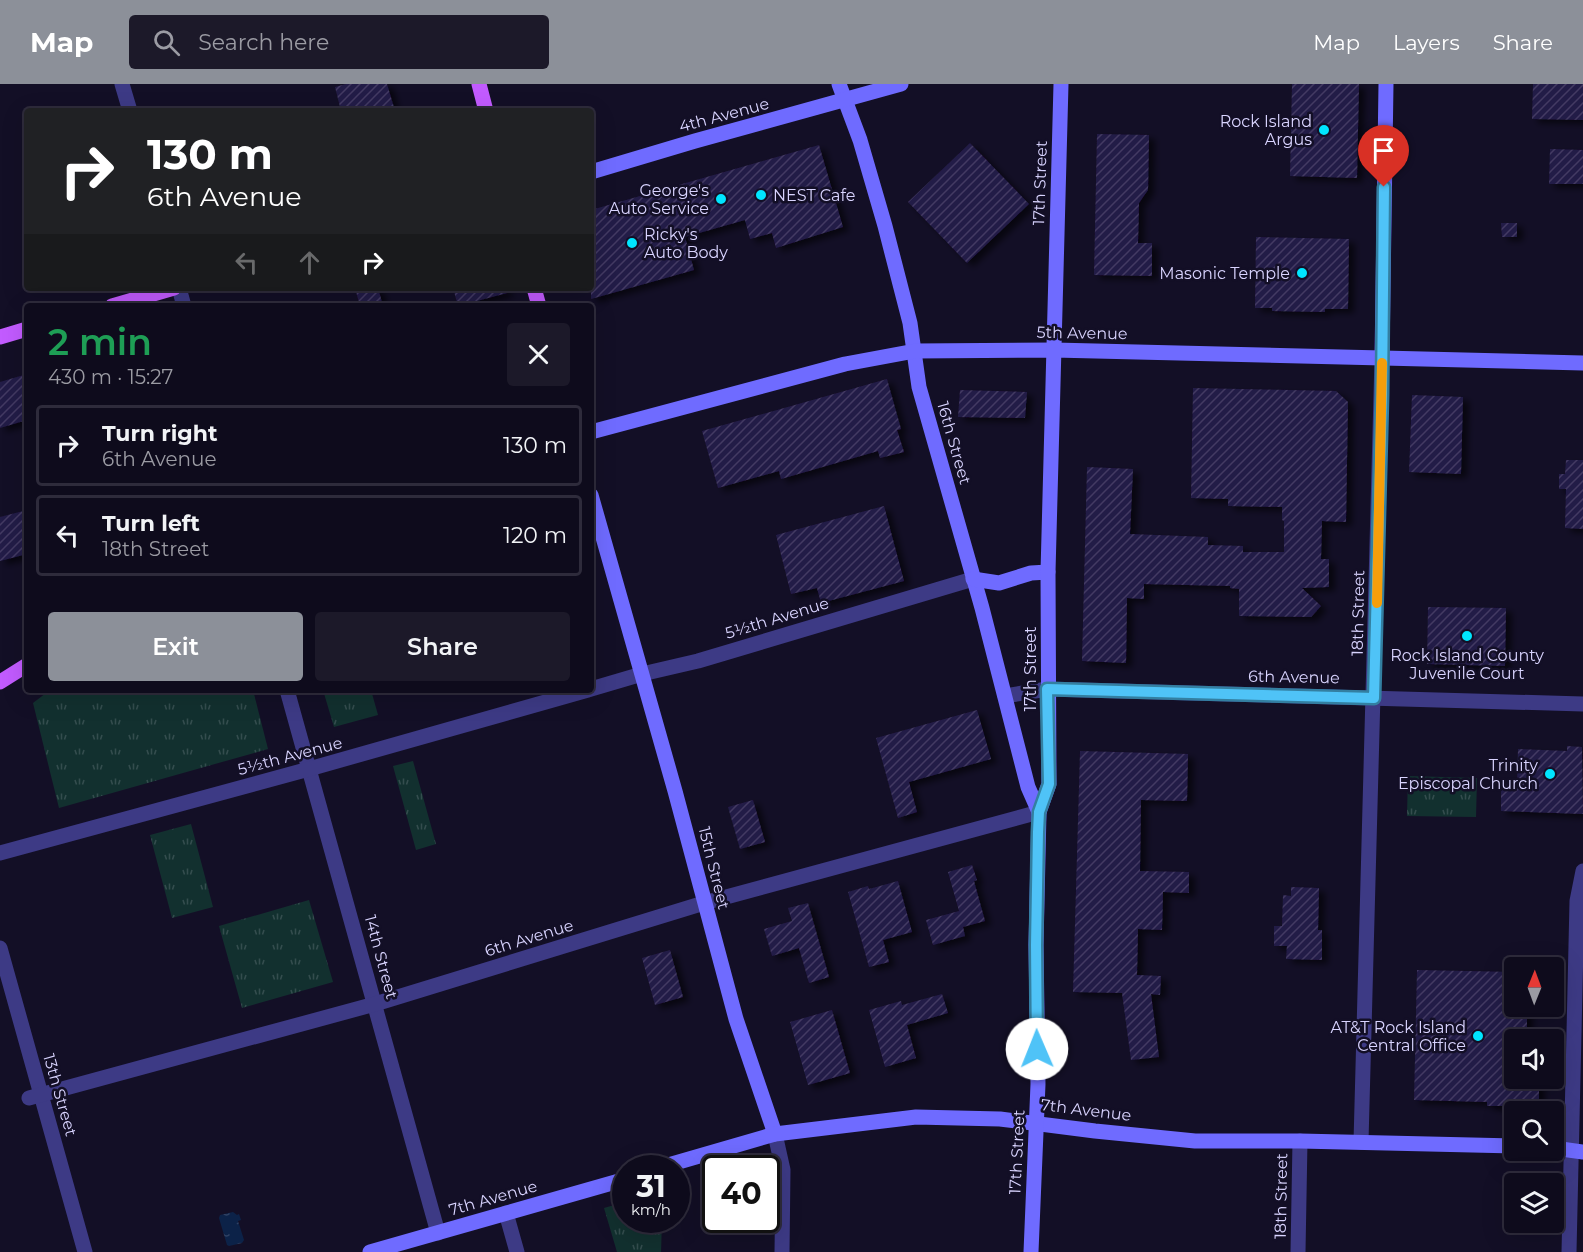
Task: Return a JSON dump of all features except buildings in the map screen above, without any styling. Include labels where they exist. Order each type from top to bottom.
[{"type":"main road","points":[[479,84],[485,108]]},
{"type":"main road","points":[[122,303],[164,291]]},
{"type":"main road","points":[[0,337],[24,331]]},
{"type":"main road","points":[[0,682],[24,667]]},
{"type":"street","points":[[122,84],[129,108]]},
{"type":"street","name":"16th Street","points":[[839,84],[860,140],[885,226],[910,323],[919,387],[1028,787],[1039,812]]},
{"type":"street","name":"4th Avenue","points":[[594,171],[901,84]]},
{"type":"street","name":"17th Street","points":[[1031,1252],[1037,1122],[1036,945],[1039,812],[1049,784],[1048,572],[1061,84]]},
{"type":"street","name":"18th Street","points":[[1361,1142],[1374,698],[1386,84]]},
{"type":"street","name":"5th Avenue","points":[[594,431],[845,364],[915,351],[1054,350],[1583,363]]},
{"type":"street","name":"15th Street","points":[[594,506],[736,1020],[775,1134],[783,1170],[782,1252]]},
{"type":"street","points":[[973,579],[999,582],[1031,573],[1048,572]]},
{"type":"street","name":"5½th Avenue","points":[[594,689],[642,674],[698,661],[973,579]]},
{"type":"street","name":"6th Avenue","points":[[1005,696],[1047,689],[1583,705]]},
{"type":"street","name":"14th Street","points":[[288,693],[438,1233]]},
{"type":"street","name":"5½th Avenue","points":[[0,853],[579,693]]},
{"type":"street","name":"6th Avenue","points":[[35,1096],[375,1004],[704,903],[1039,812]]},
{"type":"street","points":[[1569,1252],[1577,1151],[1577,901],[1583,871]]},
{"type":"street","name":"13th Street","points":[[0,948],[35,1096],[85,1252]]},
{"type":"street","name":"7th Avenue","points":[[690,1159],[775,1134],[916,1117],[1037,1122],[1095,1131],[1195,1141],[1504,1146]]},
{"type":"street","name":"18th Street","points":[[1298,1252],[1300,1141]]},
{"type":"street","name":"7th Avenue","points":[[370,1252],[612,1183]]},
{"type":"street","points":[[507,1213],[517,1252]]},
{"type":"green space","points":[[46,693],[254,693],[268,749],[59,808],[33,703]]},
{"type":"green space","points":[[324,693],[372,693],[378,715],[334,727]]},
{"type":"green space","points":[[413,761],[436,844],[416,850],[393,766]]},
{"type":"green space","points":[[1408,776],[1477,778],[1476,817],[1407,816]]},
{"type":"green space","points":[[191,824],[213,907],[172,918],[150,835]]},
{"type":"green space","points":[[309,900],[333,982],[242,1008],[219,926]]},
{"type":"green space","points":[[612,1206],[612,1233],[662,1233],[661,1252],[617,1252],[604,1208]]},
{"type":"water","points":[[233,1212],[239,1214],[241,1220],[238,1221],[244,1240],[242,1243],[229,1246],[219,1218],[220,1215]]},
{"type":"slow traffic","points":[[1377,603],[1382,363]]},
{"type":"place","name":"Rock Island Argus","points":[[1324,130]]},
{"type":"place","name":"NEST Cafe","points":[[761,195]]},
{"type":"place","name":"George's Auto Service","points":[[721,199]]},
{"type":"place","name":"Ricky's Auto Body","points":[[632,243]]},
{"type":"place","name":"Masonic Temple","points":[[1302,273]]},
{"type":"place","name":"Rock Island County Juvenile Court","points":[[1467,636]]},
{"type":"place","name":"Trinity Episcopal Church","points":[[1550,774]]},
{"type":"place","name":"AT&T Rock Island Central Office","points":[[1478,1036]]},
{"type":"route","points":[[1037,1049],[1038,832],[1039,812],[1049,784],[1047,689],[1374,698],[1382,394],[1384,187]]}]
